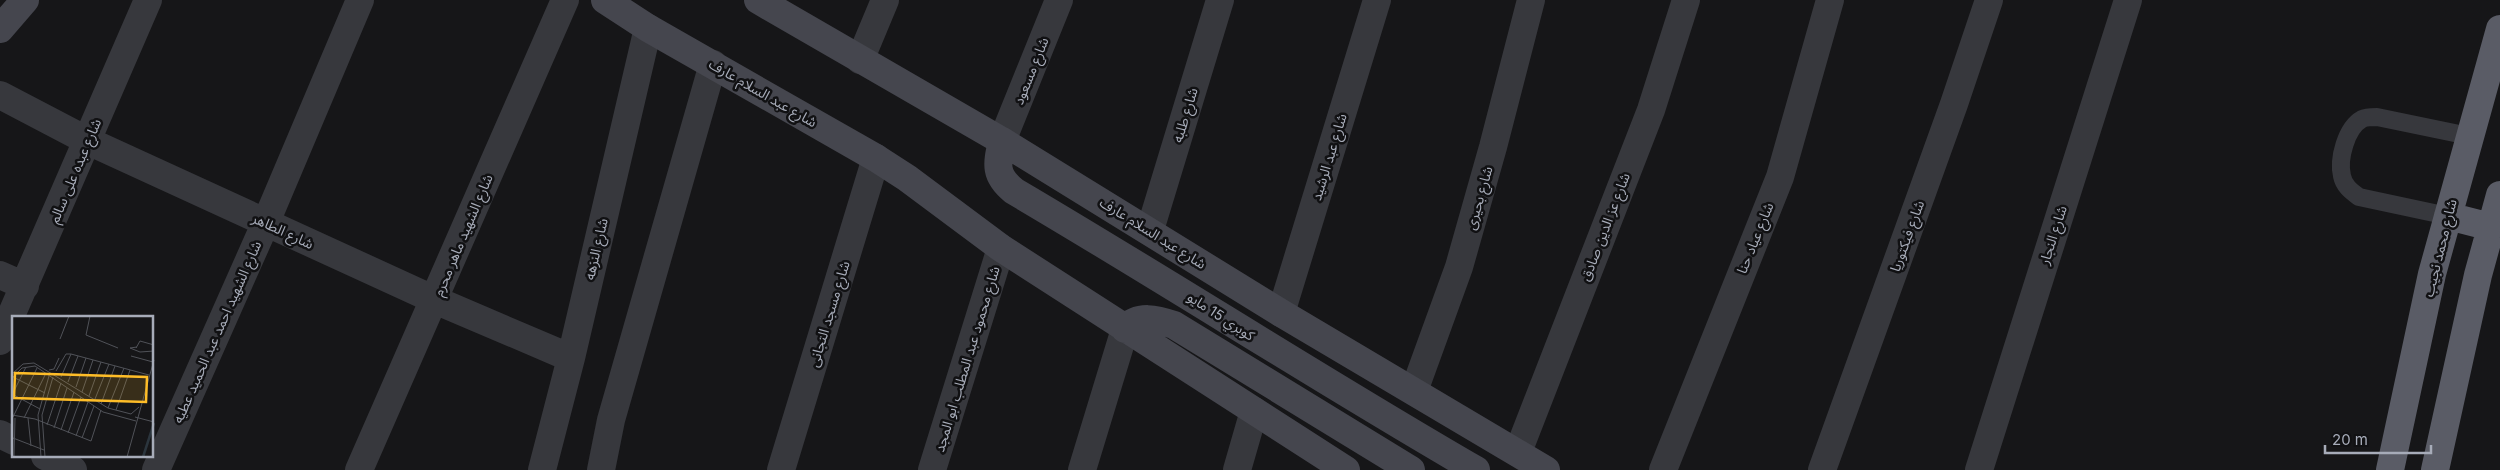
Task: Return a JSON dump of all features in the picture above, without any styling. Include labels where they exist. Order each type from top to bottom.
[{"type":"highway","name":"شارع محمد نجيب","points":[[2390,470],[2432,274],[2500,29]]},
{"type":"highway","points":[[2435,470],[2478,275],[2500,195]]},
{"type":"highway","points":[[2448,216],[2491,227]]},
{"type":"main road","points":[[0,29],[25,0]]},
{"type":"main road","name":"شارع عبد السلام عارف","points":[[604,0],[648,28],[876,158],[907,178],[1001,248],[1346,470]]},
{"type":"main road","name":"شارع عبد السلام عارف","points":[[762,1],[860,60],[1002,141],[1150,230],[1281,313],[1546,470]]},
{"type":"main road","name":"كوبري 15 مايو","points":[[1002,141],[999,175],[1003,182],[1014,191],[1190,296],[1262,343],[1476,470]]},
{"type":"main road","points":[[1125,329],[1131,322],[1140,319],[1164,321],[1189,333],[1411,470]]},
{"type":"street","name":"شارع عبده على سالم","points":[[0,341],[148,0]]},
{"type":"street","name":"شارع الشهيد احمد عبد الحميد عطيه","points":[[156,470],[266,222],[360,0]]},
{"type":"street","name":"شارع الشهيد ماهر محرم","points":[[359,470],[565,0]]},
{"type":"street","points":[[860,60],[885,0]]},
{"type":"street","name":"شارع مسعود","points":[[1002,141],[1059,0]]},
{"type":"street","name":"شارع طلبه","points":[[1150,230],[1220,0]]},
{"type":"street","name":"شارع عبد الرشيد","points":[[1281,313],[1377,0]]},
{"type":"street","name":"شارع بحيرى","points":[[1414,391],[1459,267],[1493,147],[1531,0]]},
{"type":"street","name":"شارع عز الدين صادق","points":[[1518,452],[1651,110],[1686,0]]},
{"type":"street","name":"شارع عياد حنا","points":[[1662,470],[1780,177],[1830,0]]},
{"type":"street","name":"شارع فيكتوريا","points":[[1822,470],[1954,104],[1989,0]]},
{"type":"street","name":"شارع النجار","points":[[1979,470],[2128,0]]},
{"type":"street","name":"شارع النزهه","points":[[542,470],[571,358],[648,28]]},
{"type":"street","points":[[601,470],[611,420],[713,64]]},
{"type":"street","name":"شارع الطاهر","points":[[0,95],[88,141],[435,300],[571,358]]},
{"type":"street","name":"شارع مسجد التجانى","points":[[781,470],[876,158]]},
{"type":"street","name":"شارع محمود عبد المطلب ابو المجد","points":[[932,470],[1001,248]]},
{"type":"street","points":[[0,275],[25,286]]},
{"type":"street","points":[[1082,470],[1125,329]]},
{"type":"street","points":[[1237,470],[1254,411]]},
{"type":"street","points":[[0,434],[12,440]]},
{"type":"street","points":[[49,458],[73,470]]},
{"type":"lane","points":[[2448,216],[2359,196],[2348,189],[2342,176],[2346,141],[2352,128],[2363,118],[2377,117],[2469,136]]}]
